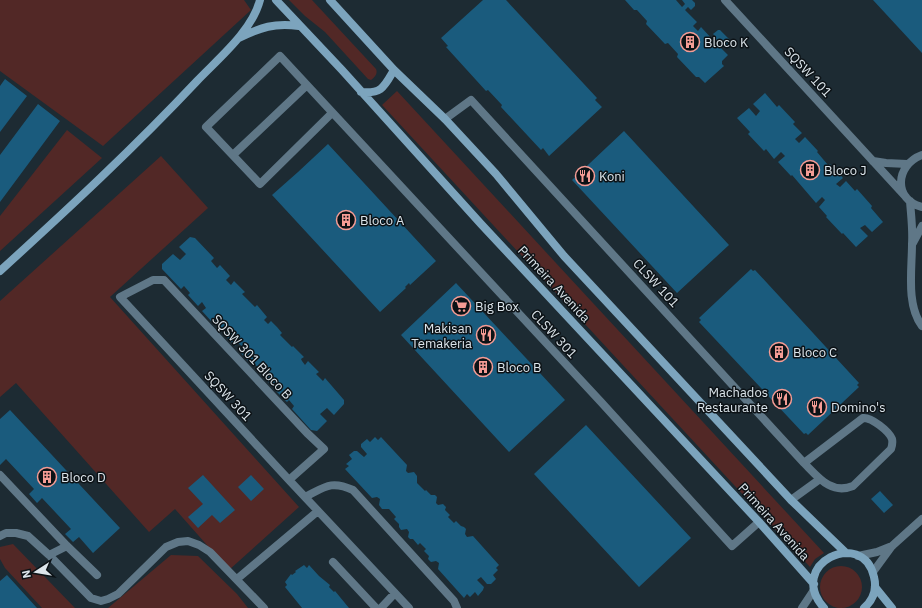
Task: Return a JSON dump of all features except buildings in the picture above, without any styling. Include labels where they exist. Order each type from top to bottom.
[{"type":"main road","points":[[0,271],[155,126],[237,40],[254,16],[260,0]]},
{"type":"main road","name":"Primeira Avenida","points":[[276,0],[481,224],[759,522],[814,587],[820,603],[824,608]]},
{"type":"main road","name":"Primeira Avenida","points":[[330,0],[394,70],[445,119],[496,174],[564,256],[791,500],[846,553]]},
{"type":"main road","points":[[237,40],[260,28],[283,24],[299,26]]},
{"type":"main road","points":[[361,92],[372,93],[380,89],[394,70]]},
{"type":"main road","points":[[814,587],[815,574],[820,565],[827,558],[836,554],[846,553],[858,556],[867,563],[873,572],[875,587],[870,602],[864,608]]},
{"type":"main road","points":[[875,587],[892,608]]},
{"type":"street","name":"SQSW 101","points":[[725,0],[908,199]]},
{"type":"street","points":[[280,56],[332,113],[260,184],[206,127],[280,56]]},
{"type":"street","points":[[233,155],[307,86]]},
{"type":"street","name":"CLSW 101","points":[[445,119],[471,100],[804,463],[820,479],[838,489],[846,489],[853,486],[891,449],[891,437],[875,421],[867,417],[863,418],[804,463]]},
{"type":"street","name":"CLSW 301","points":[[332,113],[601,402],[732,546],[759,522]]},
{"type":"street","points":[[922,155],[915,158],[908,164],[903,172],[901,180],[902,189],[908,199],[912,244],[912,297],[919,321],[922,326]]},
{"type":"street","points":[[873,161],[908,164]]},
{"type":"street","points":[[908,199],[922,207]]},
{"type":"street","points":[[912,244],[922,226]]},
{"type":"street","name":"SQSW 301 Bloco B","points":[[120,297],[153,280],[164,280],[307,433],[324,449],[289,480]]},
{"type":"street","name":"SQSW 301","points":[[120,297],[409,608]]},
{"type":"street","points":[[0,475],[67,546],[97,575]]},
{"type":"street","points":[[791,500],[820,479]]},
{"type":"street","points":[[305,497],[330,484],[343,485],[353,490],[454,601],[457,608]]},
{"type":"street","points":[[237,579],[318,511]]},
{"type":"street","points":[[873,572],[892,546],[922,519]]},
{"type":"street","points":[[0,536],[6,533],[16,533],[28,536],[91,598],[101,601],[118,594],[166,547],[178,542],[188,541],[200,545],[210,552],[264,608]]},
{"type":"street","points":[[49,555],[67,546]]},
{"type":"street","points":[[858,556],[877,552],[892,546]]},
{"type":"street","points":[[333,562],[376,608]]},
{"type":"street","points":[[802,608],[814,587]]},
{"type":"street","points":[[381,608],[394,593]]},
{"type":"shaded area","points":[[0,0],[244,0],[251,10],[103,146],[0,71]]},
{"type":"shaded area","points":[[289,0],[312,0],[376,69],[377,72],[375,77],[371,80],[368,79],[325,32],[305,16]]},
{"type":"shaded area","points":[[397,91],[824,553],[815,559],[810,567],[382,105]]},
{"type":"shaded area","points":[[67,130],[102,158],[0,251],[0,216]]},
{"type":"shaded area","points":[[161,156],[208,208],[110,297],[299,507],[229,570],[175,509],[149,532],[16,383],[0,397],[0,301]]},
{"type":"shaded area","points":[[13,544],[75,608],[42,608],[5,568],[0,559],[0,547]]},
{"type":"shaded area","points":[[171,555],[198,556],[237,594],[248,608],[108,608]]},
{"type":"shaded area","points":[[837,566],[845,566],[853,569],[859,575],[862,587],[859,599],[853,605],[845,608],[837,608],[829,605],[823,599],[820,591],[820,583],[823,575],[829,569]]},
{"type":"place","name":"Bloco K","points":[[690,42]]},
{"type":"place","name":"Bloco J","points":[[810,170]]},
{"type":"place","name":"Koni","points":[[585,176]]},
{"type":"place","name":"Bloco A","points":[[346,220]]},
{"type":"place","name":"Big Box","points":[[461,306]]},
{"type":"place","name":"Makisan Temakeria","points":[[486,335]]},
{"type":"place","name":"Bloco C","points":[[779,352]]},
{"type":"place","name":"Bloco B","points":[[483,367]]},
{"type":"place","name":"Machados Restaurante","points":[[782,399]]},
{"type":"place","name":"Domino's","points":[[817,407]]},
{"type":"place","name":"Bloco D","points":[[47,477]]}]
